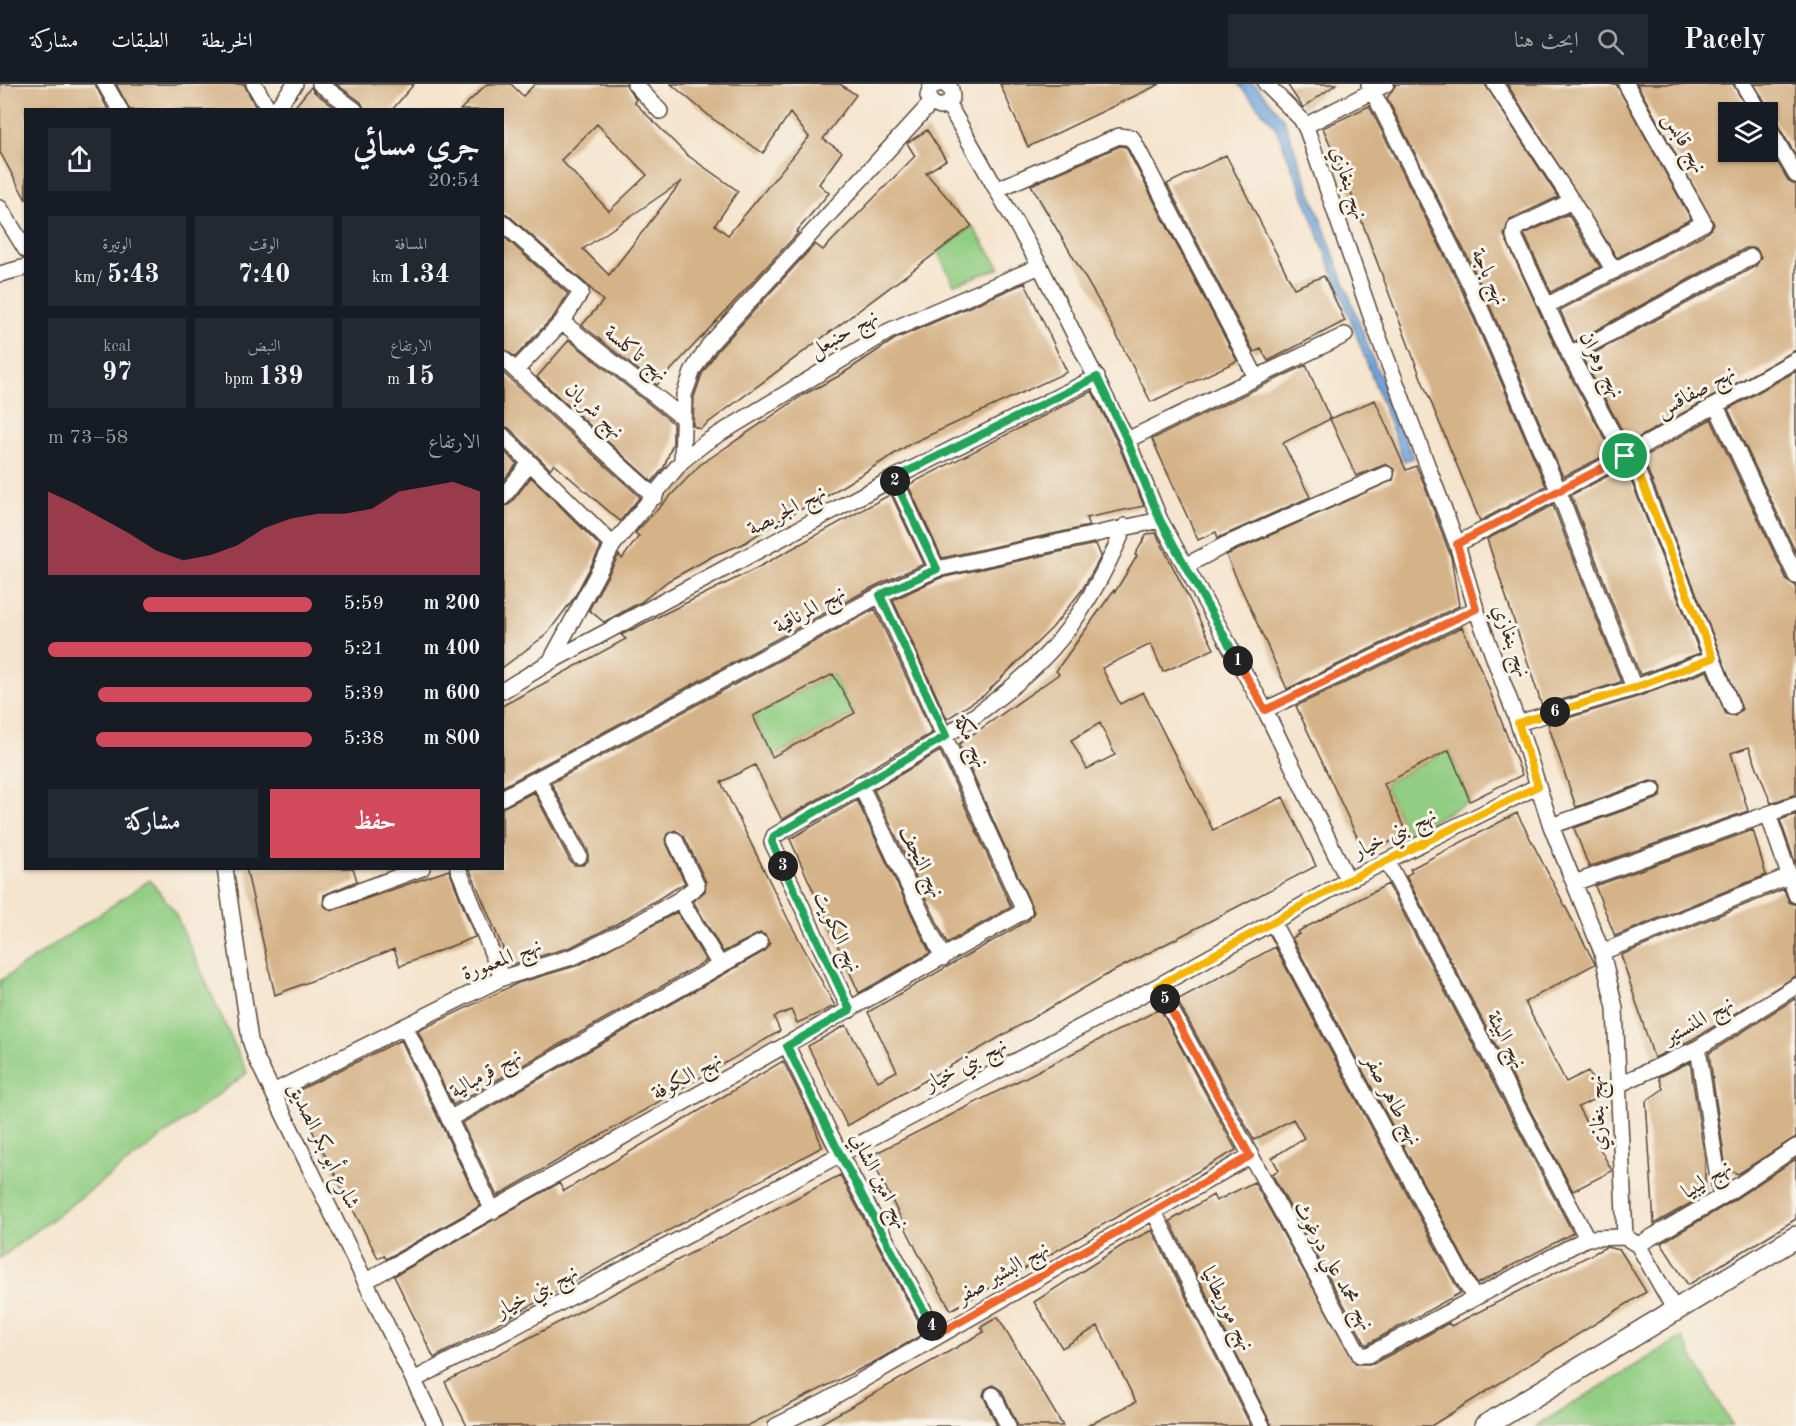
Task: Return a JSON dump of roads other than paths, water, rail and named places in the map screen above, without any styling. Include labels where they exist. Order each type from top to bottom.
[{"type":"street","points":[[105,84],[119,108]]},
{"type":"street","points":[[254,84],[268,108]]},
{"type":"street","points":[[277,108],[295,84]]},
{"type":"street","points":[[320,84],[352,108]]},
{"type":"street","points":[[635,84],[660,111]]},
{"type":"street","name":"نهج بنغازي","points":[[1266,84],[1305,126],[1373,322],[1457,544],[1476,609],[1518,723],[1551,826],[1602,952],[1615,1008],[1618,1085],[1632,1241],[1676,1312]]},
{"type":"street","points":[[1495,84],[1572,201],[1614,271],[1548,305]]},
{"type":"street","name":"نهج قابس","points":[[1614,271],[1704,223],[1626,84]]},
{"type":"street","points":[[1743,84],[1754,102]]},
{"type":"street","points":[[1305,126],[1376,86]]},
{"type":"street","name":"نهج باجة","points":[[1376,86],[1469,282],[1559,492],[1634,688]]},
{"type":"street","points":[[682,461],[684,395],[693,370],[709,345],[931,103],[928,92],[943,88],[1040,266],[1097,377],[1127,440],[1160,520],[1265,710],[1348,880]]},
{"type":"street","points":[[998,189],[1119,136],[1132,138],[1256,377]]},
{"type":"street","points":[[1778,144],[1796,175]]},
{"type":"street","name":"نهج وهران","points":[[1572,201],[1515,228],[1513,232],[1570,355],[1625,456],[1637,470],[1732,707]]},
{"type":"street","points":[[0,208],[24,247]]},
{"type":"street","points":[[504,224],[579,287],[581,296],[562,322],[517,369]]},
{"type":"street","points":[[1570,355],[1751,257]]},
{"type":"street","name":"نهج حنبعل","points":[[550,662],[614,545],[682,461],[706,442],[889,331],[1040,266]]},
{"type":"street","points":[[0,274],[24,268]]},
{"type":"street","name":"نهج تاكلسة","points":[[562,322],[683,418]]},
{"type":"street","points":[[1127,440],[1345,335]]},
{"type":"street","name":"نهج شربان","points":[[504,359],[655,497]]},
{"type":"street","name":"نهج صفاقس","points":[[1457,544],[1559,492],[1796,360]]},
{"type":"street","name":"نهج الجريصة","points":[[504,690],[550,662],[894,478],[1097,377]]},
{"type":"street","points":[[1716,406],[1796,576]]},
{"type":"street","points":[[504,437],[614,545]]},
{"type":"street","points":[[504,496],[530,463]]},
{"type":"street","points":[[1185,566],[1227,544],[1386,474]]},
{"type":"street","points":[[894,478],[937,569]]},
{"type":"street","name":"نهج المرناقية","points":[[504,797],[539,781],[880,595],[937,569],[1160,520]]},
{"type":"street","points":[[860,784],[946,736],[1020,679],[1050,650],[1086,604],[1111,561],[1125,526]]},
{"type":"street","name":"نهج مكة","points":[[880,595],[1023,907]]},
{"type":"street","points":[[1265,710],[1476,609]]},
{"type":"street","points":[[1518,723],[1634,688],[1713,658]]},
{"type":"street","points":[[539,781],[579,856]]},
{"type":"street","name":"نهج الكويت","points":[[850,1010],[772,839],[860,784]]},
{"type":"street","name":"نهج النجف","points":[[860,784],[944,958]]},
{"type":"street","name":"نهج بني خيار","points":[[414,1380],[841,1156],[1274,923],[1348,880],[1538,786]]},
{"type":"street","points":[[1551,826],[1653,790]]},
{"type":"street","points":[[1574,883],[1796,804]]},
{"type":"street","points":[[1768,814],[1796,895]]},
{"type":"street","name":"نهج المعمورة","points":[[273,1092],[502,978],[575,956],[623,932],[680,899],[697,886],[675,840]]},
{"type":"street","name":"نهج البيئة","points":[[1387,861],[1587,1238]]},
{"type":"street","name":"شارع أبو بكر الصديق","points":[[225,870],[250,1040],[256,1058],[436,1426]]},
{"type":"street","points":[[375,870],[380,884]]},
{"type":"street","points":[[332,901],[417,870]]},
{"type":"street","points":[[459,870],[502,978]]},
{"type":"street","points":[[1602,952],[1789,876]]},
{"type":"street","points":[[680,899],[720,965]]},
{"type":"street","name":"نهج الكوفة","points":[[366,1281],[944,958],[1020,914],[1023,907]]},
{"type":"street","name":"نهج طاهر صفر","points":[[1274,923],[1474,1298]]},
{"type":"street","name":"نهج قرمبالية","points":[[760,943],[449,1119],[720,965],[760,943]]},
{"type":"street","name":"نهج محمد علي درغوث","points":[[1158,986],[1360,1355],[1368,1355],[1587,1238],[1632,1241]]},
{"type":"street","name":"نهج المنستير","points":[[1618,1085],[1698,1048],[1796,986]]},
{"type":"street","points":[[405,1026],[493,1211]]},
{"type":"street","name":"نهج امين الشابي","points":[[787,1046],[841,1156],[937,1335]]},
{"type":"street","points":[[1698,1048],[1720,1197]]},
{"type":"street","name":"نهج ليبيا","points":[[1632,1241],[1720,1197],[1796,1147]]},
{"type":"street","name":"نهج البشير صفر","points":[[776,1426],[826,1401],[1250,1156]]},
{"type":"street","name":"نهج موريطانيا","points":[[1154,1212],[1262,1426]]},
{"type":"street","points":[[1485,1426],[1796,1237]]},
{"type":"street","points":[[993,1395],[1008,1426]]},
{"type":"water","points":[[1238,84],[1255,84],[1283,118],[1369,349],[1413,458],[1404,461],[1275,126]]}]
